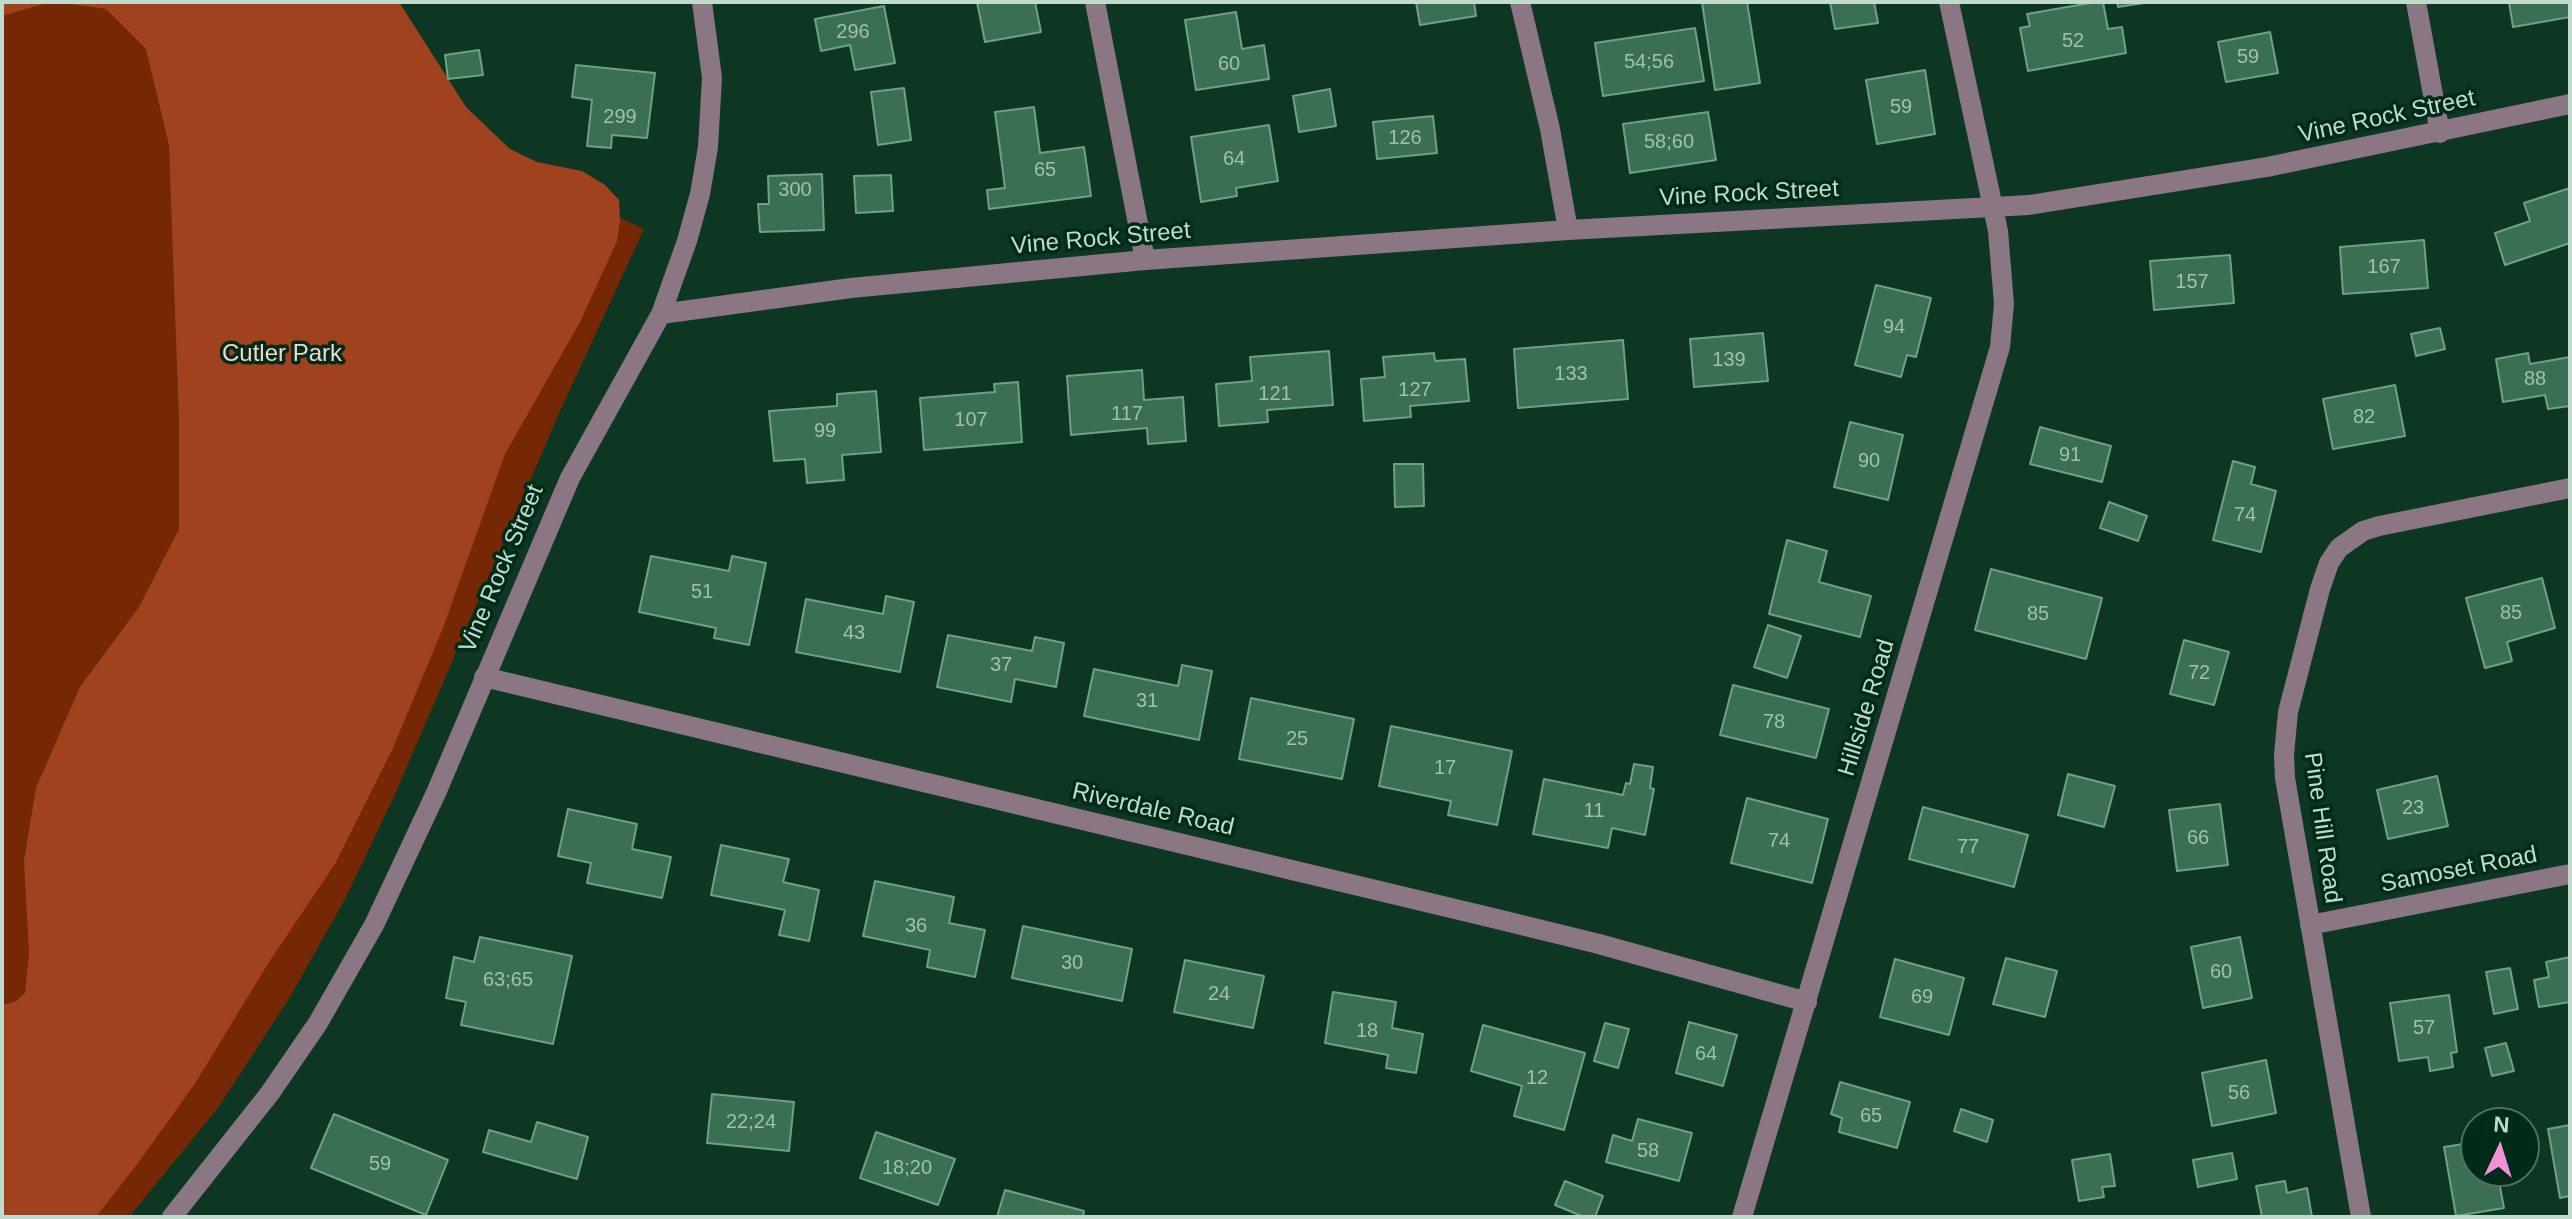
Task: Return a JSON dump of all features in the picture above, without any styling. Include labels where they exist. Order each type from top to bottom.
[{"type":"street","points":[[661,314],[694,217],[708,147],[712,78],[702,2]]},
{"type":"street","points":[[1095,2],[1145,260]]},
{"type":"street","points":[[1520,2],[1550,129],[1568,230]]},
{"type":"street","name":"Hillside Road","points":[[1742,1217],[2000,347],[2003,284],[1994,208],[1949,2]]},
{"type":"street","points":[[2416,2],[2440,133]]},
{"type":"street","name":"Vine Rock Street","points":[[172,1217],[270,1093],[318,1023],[374,925],[410,849],[570,478],[661,314],[809,293],[1145,260],[1568,230],[1994,208],[2054,202],[2207,178],[2440,133],[2570,104]]},
{"type":"street","name":"Pine Hill Road","points":[[2361,1217],[2284,755],[2288,712],[2329,563],[2350,539],[2379,526],[2570,488]]},
{"type":"street","name":"Riverdale Road","points":[[484,677],[1482,915],[1807,1002]]},
{"type":"street","name":"Samoset Road","points":[[2310,925],[2570,874]]},
{"type":"green space","name":"Cutler Park","points":[[2,2],[393,2],[471,148],[644,229],[561,409],[393,799],[344,901],[290,997],[218,1108],[129,1217],[2,1217]]},
{"type":"green space","points":[[2,2],[50,2],[2,16]]},
{"type":"green space","name":"Cutler Park","points":[[57,2],[399,2],[466,107],[510,149],[537,162],[582,171],[605,185],[619,200],[620,220],[617,241],[580,322],[505,454],[443,628],[393,748],[335,864],[269,962],[196,1082],[96,1217],[2,1217],[2,1005],[15,1002],[25,993],[29,953],[24,861],[36,788],[80,687],[139,607],[179,529],[179,421],[169,145],[146,49],[106,9]]},
{"type":"building","points":[[977,2],[1035,2],[1041,32],[985,42]]},
{"type":"building","points":[[1416,2],[1474,2],[1476,16],[1420,25]]},
{"type":"building","points":[[1702,2],[1747,2],[1760,83],[1715,90]]},
{"type":"building","points":[[1830,2],[1874,2],[1878,23],[1835,29]]},
{"type":"building","points":[[2103,2],[2108,29],[2122,27],[2126,53],[2028,71],[2020,28],[2030,26],[2027,14]]},
{"type":"building","points":[[2117,2],[2150,2],[2118,7]]},
{"type":"building","points":[[2509,2],[2570,2],[2570,17],[2513,27]]},
{"type":"building","points":[[884,6],[895,63],[855,70],[850,45],[821,51],[815,19]]},
{"type":"building","points":[[1236,12],[1242,49],[1264,45],[1269,79],[1196,90],[1185,20]]},
{"type":"building","points":[[1695,28],[1704,81],[1603,96],[1595,43]]},
{"type":"building","points":[[2270,32],[2278,73],[2226,82],[2218,42]]},
{"type":"building","points":[[479,50],[483,75],[448,79],[445,55]]},
{"type":"building","points":[[576,65],[655,73],[647,138],[612,135],[611,148],[587,146],[592,100],[572,97]]},
{"type":"building","points":[[1925,70],[1935,134],[1877,144],[1866,80]]},
{"type":"building","points":[[904,88],[911,140],[878,145],[871,92]]},
{"type":"building","points":[[1330,89],[1336,126],[1299,132],[1293,96]]},
{"type":"building","points":[[1034,107],[1040,153],[1084,147],[1091,196],[989,209],[987,190],[1005,188],[995,112]]},
{"type":"building","points":[[1708,112],[1716,160],[1630,173],[1623,124]]},
{"type":"building","points":[[1433,116],[1437,153],[1377,159],[1373,122]]},
{"type":"building","points":[[1269,125],[1278,181],[1236,188],[1237,196],[1201,202],[1191,137]]},
{"type":"building","points":[[822,174],[824,230],[760,232],[758,204],[769,204],[768,176]]},
{"type":"building","points":[[891,175],[893,211],[856,213],[854,176]]},
{"type":"building","points":[[2570,188],[2570,243],[2505,265],[2495,233],[2530,221],[2524,203]]},
{"type":"building","points":[[2424,240],[2428,288],[2343,294],[2340,247]]},
{"type":"building","points":[[2230,255],[2234,303],[2154,310],[2150,261]]},
{"type":"building","points":[[1876,285],[1931,298],[1916,357],[1907,355],[1901,377],[1855,365]]},
{"type":"building","points":[[2440,328],[2445,349],[2416,356],[2411,334]]},
{"type":"building","points":[[1763,333],[1768,381],[1694,387],[1690,339]]},
{"type":"building","points":[[1623,340],[1628,399],[1518,408],[1514,349]]},
{"type":"building","points":[[1329,351],[1333,405],[1267,410],[1268,422],[1219,426],[1216,384],[1252,381],[1250,357]]},
{"type":"building","points":[[1434,353],[1435,361],[1465,359],[1469,401],[1410,406],[1411,417],[1364,421],[1361,379],[1385,377],[1383,357]]},
{"type":"building","points":[[2528,353],[2530,364],[2570,357],[2570,406],[2548,409],[2545,395],[2503,402],[2496,359]]},
{"type":"building","points":[[1142,370],[1144,400],[1183,397],[1186,441],[1148,444],[1147,428],[1071,435],[1067,376]]},
{"type":"building","points":[[1018,382],[1022,442],[924,450],[920,398],[995,392],[994,384]]},
{"type":"building","points":[[2395,385],[2405,436],[2333,449],[2323,399]]},
{"type":"building","points":[[876,391],[881,452],[842,455],[844,480],[807,483],[805,459],[774,461],[769,411],[837,406],[837,394]]},
{"type":"building","points":[[1850,422],[1903,435],[1888,500],[1834,487]]},
{"type":"building","points":[[2040,427],[2111,446],[2102,482],[2030,464]]},
{"type":"building","points":[[2233,461],[2255,467],[2251,484],[2276,491],[2261,552],[2213,540]]},
{"type":"building","points":[[1394,464],[1423,464],[1424,506],[1395,507]]},
{"type":"building","points":[[2109,502],[2147,516],[2138,541],[2100,528]]},
{"type":"building","points":[[1787,540],[1827,551],[1819,582],[1871,596],[1860,637],[1769,614]]},
{"type":"building","points":[[651,556],[729,571],[732,556],[766,563],[749,645],[714,638],[716,628],[639,612]]},
{"type":"building","points":[[1991,569],[2102,598],[2086,659],[1975,630]]},
{"type":"building","points":[[2542,578],[2555,628],[2507,642],[2512,661],[2485,668],[2466,598]]},
{"type":"building","points":[[886,596],[914,602],[900,672],[796,652],[806,599],[883,614]]},
{"type":"building","points":[[1768,625],[1801,636],[1787,678],[1754,667]]},
{"type":"building","points":[[948,635],[1032,651],[1035,637],[1064,643],[1056,687],[1015,679],[1011,702],[937,687]]},
{"type":"building","points":[[2184,640],[2229,652],[2214,705],[2170,694]]},
{"type":"building","points":[[1182,665],[1212,671],[1199,740],[1084,716],[1094,669],[1178,686]]},
{"type":"building","points":[[1733,685],[1829,709],[1816,758],[1720,735]]},
{"type":"building","points":[[1251,698],[1354,719],[1342,779],[1239,759]]},
{"type":"building","points":[[1391,726],[1512,751],[1497,825],[1448,815],[1451,801],[1379,786]]},
{"type":"building","points":[[1634,764],[1653,767],[1650,788],[1654,789],[1645,835],[1612,828],[1608,848],[1533,834],[1544,779],[1623,795],[1626,783],[1630,784]]},
{"type":"building","points":[[2068,774],[2115,786],[2104,827],[2058,815]]},
{"type":"building","points":[[2437,776],[2448,826],[2388,839],[2377,790]]},
{"type":"building","points":[[1747,798],[1828,819],[1812,883],[1731,863]]},
{"type":"building","points":[[2220,804],[2228,865],[2177,871],[2169,810]]},
{"type":"building","points":[[1923,807],[2028,835],[2014,887],[1909,859]]},
{"type":"building","points":[[568,809],[637,824],[632,849],[671,857],[662,898],[587,883],[591,863],[558,856]]},
{"type":"building","points":[[721,845],[789,859],[783,882],[819,890],[809,941],[779,935],[785,910],[711,895]]},
{"type":"building","points":[[875,881],[954,897],[949,923],[985,930],[975,977],[927,967],[930,950],[863,936]]},
{"type":"building","points":[[1023,926],[1132,949],[1122,1001],[1012,978]]},
{"type":"building","points":[[480,937],[572,956],[553,1044],[461,1025],[466,1002],[446,998],[454,957],[474,962]]},
{"type":"building","points":[[2240,937],[2252,998],[2203,1008],[2191,947]]},
{"type":"building","points":[[2570,957],[2570,1002],[2539,1007],[2534,980],[2549,977],[2546,962]]},
{"type":"building","points":[[2006,958],[2057,971],[2045,1017],[1993,1004]]},
{"type":"building","points":[[1895,959],[1964,978],[1949,1035],[1880,1017]]},
{"type":"building","points":[[1185,960],[1264,976],[1253,1028],[1174,1012]]},
{"type":"building","points":[[2510,968],[2518,1009],[2494,1014],[2486,972]]},
{"type":"building","points":[[1333,992],[1396,1002],[1392,1028],[1423,1034],[1416,1073],[1386,1068],[1388,1055],[1325,1043]]},
{"type":"building","points":[[2449,995],[2457,1052],[2451,1053],[2453,1067],[2430,1071],[2428,1057],[2399,1061],[2390,1003]]},
{"type":"building","points":[[1689,1022],[1737,1035],[1723,1086],[1676,1073]]},
{"type":"building","points":[[1605,1023],[1629,1029],[1618,1068],[1594,1061]]},
{"type":"building","points":[[1483,1025],[1585,1053],[1564,1130],[1514,1116],[1522,1086],[1471,1071]]},
{"type":"building","points":[[2506,1043],[2514,1071],[2492,1076],[2485,1048]]},
{"type":"building","points":[[2266,1060],[2276,1113],[2212,1126],[2202,1073]]},
{"type":"building","points":[[1840,1082],[1910,1102],[1897,1148],[1839,1132],[1842,1118],[1831,1114]]},
{"type":"building","points":[[712,1094],[794,1102],[789,1151],[707,1143]]},
{"type":"building","points":[[1961,1109],[1993,1120],[1987,1142],[1954,1131]]},
{"type":"building","points":[[334,1114],[448,1160],[426,1215],[311,1168]]},
{"type":"building","points":[[1638,1119],[1692,1133],[1679,1181],[1606,1162],[1613,1135],[1632,1141]]},
{"type":"building","points":[[537,1122],[588,1137],[577,1179],[483,1152],[489,1130],[531,1142]]},
{"type":"building","points":[[2570,1125],[2570,1196],[2560,1198],[2548,1129]]},
{"type":"building","points":[[876,1132],[955,1159],[938,1205],[860,1178]]},
{"type":"building","points":[[2460,1144],[2460,1187],[2500,1187],[2504,1208],[2456,1216],[2444,1147]]},
{"type":"building","points":[[2232,1153],[2237,1179],[2198,1187],[2193,1160]]},
{"type":"building","points":[[2110,1154],[2115,1186],[2102,1187],[2104,1197],[2079,1201],[2072,1160]]},
{"type":"building","points":[[1565,1181],[1603,1196],[1595,1217],[1584,1217],[1555,1205]]},
{"type":"building","points":[[2285,1181],[2287,1193],[2307,1188],[2312,1217],[2262,1217],[2256,1186]]},
{"type":"building","points":[[1005,1190],[1084,1211],[1083,1217],[997,1217]]}]
